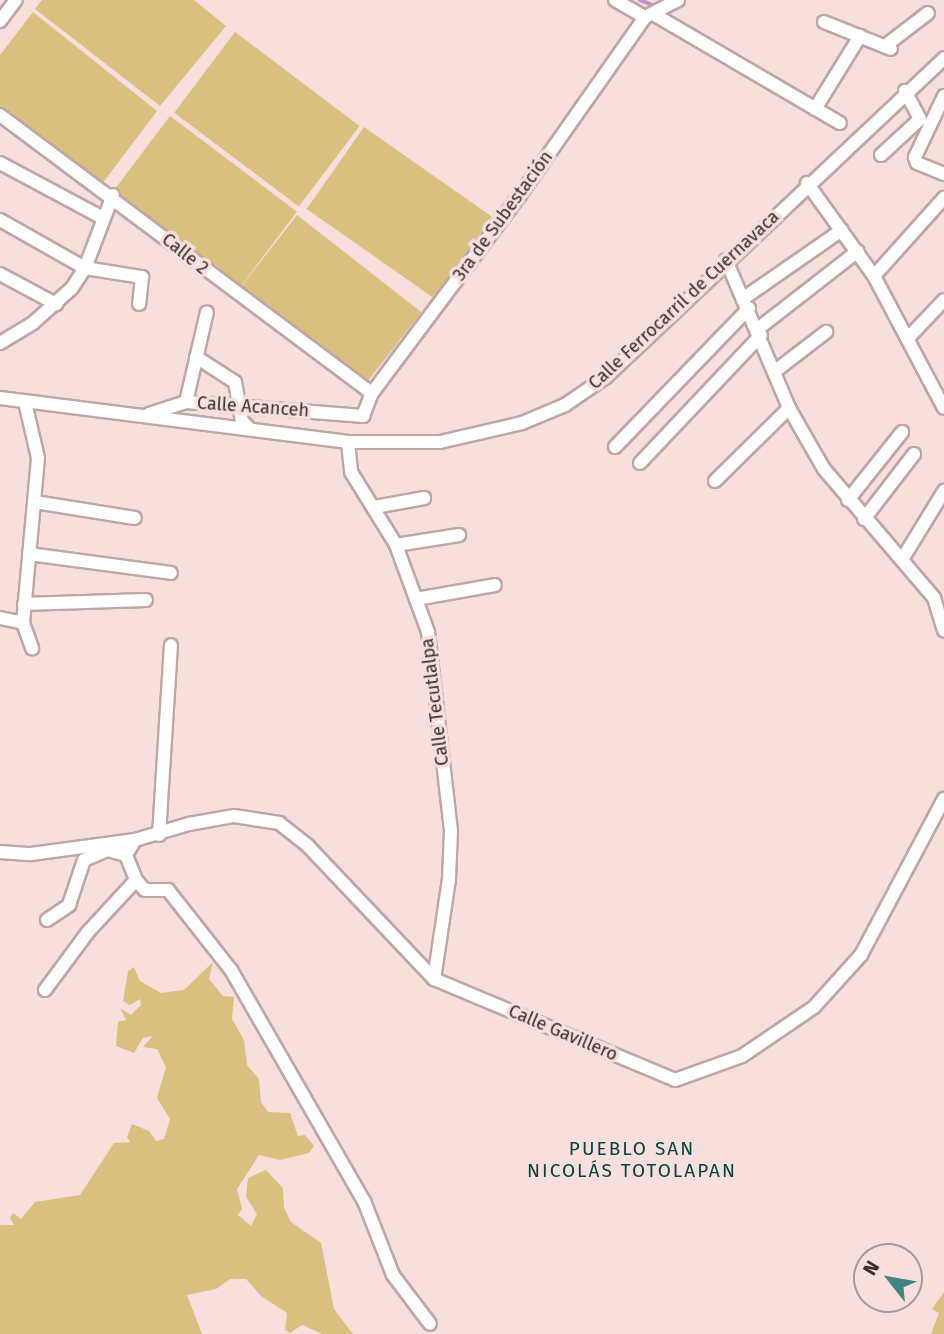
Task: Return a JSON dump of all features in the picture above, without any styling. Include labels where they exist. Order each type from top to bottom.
[{"type":"street","points":[[0,20],[16,0]]},
{"type":"street","points":[[615,0],[650,16],[840,123]]},
{"type":"street","points":[[650,16],[678,0]]},
{"type":"street","points":[[824,22],[888,47],[928,13]]},
{"type":"street","name":"3ra de Subestación","points":[[363,416],[372,393],[650,16]]},
{"type":"street","points":[[815,110],[860,36]]},
{"type":"street","name":"Calle Ferrocarril de Cuernavaca","points":[[0,398],[348,442],[470,438],[565,405],[606,377],[807,183],[944,58]]},
{"type":"street","points":[[881,155],[920,118],[905,91]]},
{"type":"street","points":[[944,96],[915,157],[917,163],[944,174]]},
{"type":"street","name":"Calle 2","points":[[0,115],[113,195],[230,291],[372,393]]},
{"type":"street","points":[[0,163],[103,218]]},
{"type":"street","points":[[807,183],[874,276],[944,408]]},
{"type":"street","points":[[0,343],[56,304],[85,268],[113,195]]},
{"type":"street","points":[[874,276],[944,198]]},
{"type":"street","points":[[0,220],[85,268],[142,277],[139,304]]},
{"type":"street","points":[[615,447],[747,303],[842,230]]},
{"type":"street","points":[[640,463],[760,332],[858,251]]},
{"type":"street","points":[[726,260],[760,332],[789,408],[824,470],[864,519],[903,558],[934,598],[944,630]]},
{"type":"street","points":[[0,274],[56,304]]},
{"type":"street","points":[[908,338],[944,300]]},
{"type":"street","points":[[186,402],[207,313]]},
{"type":"street","points":[[774,372],[826,332]]},
{"type":"street","points":[[196,357],[232,378],[242,406],[242,421],[250,429]]},
{"type":"street","points":[[25,402],[38,458],[23,623],[32,648]]},
{"type":"street","name":"Calle Acanceh","points":[[145,415],[186,402],[363,416]]},
{"type":"street","points":[[715,481],[789,408]]},
{"type":"street","points":[[848,499],[902,432]]},
{"type":"street","name":"Calle Tecutlalpa","points":[[348,442],[351,471],[396,545],[428,632],[451,831],[447,892],[434,979]]},
{"type":"street","points":[[864,519],[914,454]]},
{"type":"street","points":[[903,558],[944,491]]},
{"type":"street","points":[[375,507],[424,498]]},
{"type":"street","points":[[35,502],[135,518]]},
{"type":"street","points":[[396,545],[459,535]]},
{"type":"street","points":[[29,554],[171,573]]},
{"type":"street","points":[[416,599],[495,585]]},
{"type":"street","points":[[24,604],[146,600]]},
{"type":"street","points":[[0,618],[23,623]]},
{"type":"street","points":[[159,835],[171,645]]},
{"type":"street","name":"Calle Gavillero","points":[[0,852],[31,854],[135,840],[234,816],[279,823],[307,845],[434,979],[675,1080],[742,1056],[814,1007],[861,955],[944,799]]},
{"type":"street","points":[[126,855],[135,840]]},
{"type":"street","points":[[47,920],[69,905],[84,860],[108,850],[126,855]]},
{"type":"street","points":[[126,855],[136,880],[145,890],[168,890],[232,970],[365,1201],[393,1275],[430,1324]]},
{"type":"street","points":[[45,990],[88,932],[136,880]]},
{"type":"shaded area","points":[[42,0],[194,0],[226,26],[160,106],[35,9]]},
{"type":"shaded area","points":[[33,12],[157,111],[102,184],[0,107],[0,55]]},
{"type":"shaded area","points":[[235,32],[360,126],[299,207],[174,113]]},
{"type":"shaded area","points":[[170,116],[297,212],[241,286],[114,190]]},
{"type":"shaded area","points":[[364,127],[492,216],[434,298],[307,209]]},
{"type":"shaded area","points":[[297,215],[422,312],[361,389],[237,292]]},
{"type":"shaded area","points":[[213,962],[209,979],[223,996],[234,997],[232,1019],[244,1040],[247,1065],[259,1079],[261,1102],[268,1112],[290,1113],[298,1136],[305,1135],[314,1146],[309,1153],[280,1160],[259,1155],[237,1189],[242,1209],[238,1215],[251,1226],[257,1214],[246,1197],[248,1178],[266,1170],[283,1188],[284,1208],[291,1222],[321,1243],[334,1309],[353,1334],[322,1334],[302,1325],[290,1333],[285,1330],[287,1313],[261,1296],[246,1279],[230,1279],[216,1289],[187,1295],[202,1334],[0,1334],[0,1225],[14,1225],[10,1218],[13,1213],[21,1219],[35,1202],[80,1195],[114,1143],[130,1142],[127,1137],[132,1124],[149,1131],[156,1141],[164,1139],[170,1119],[157,1098],[166,1067],[157,1049],[143,1047],[153,1036],[143,1038],[134,1053],[116,1046],[118,1022],[126,1020],[120,1008],[131,1015],[141,1005],[140,999],[130,1005],[123,1001],[128,971],[134,967],[140,981],[161,993],[184,990]]},
{"type":"shaded area","points":[[944,1292],[944,1334],[931,1334],[939,1313],[932,1309]]},
{"type":"waterway","points":[[640,0],[655,6]]},
{"type":"district","name":"PUEBLO SAN NICOLÁS TOTOLAPAN","points":[[632,1160]]}]
